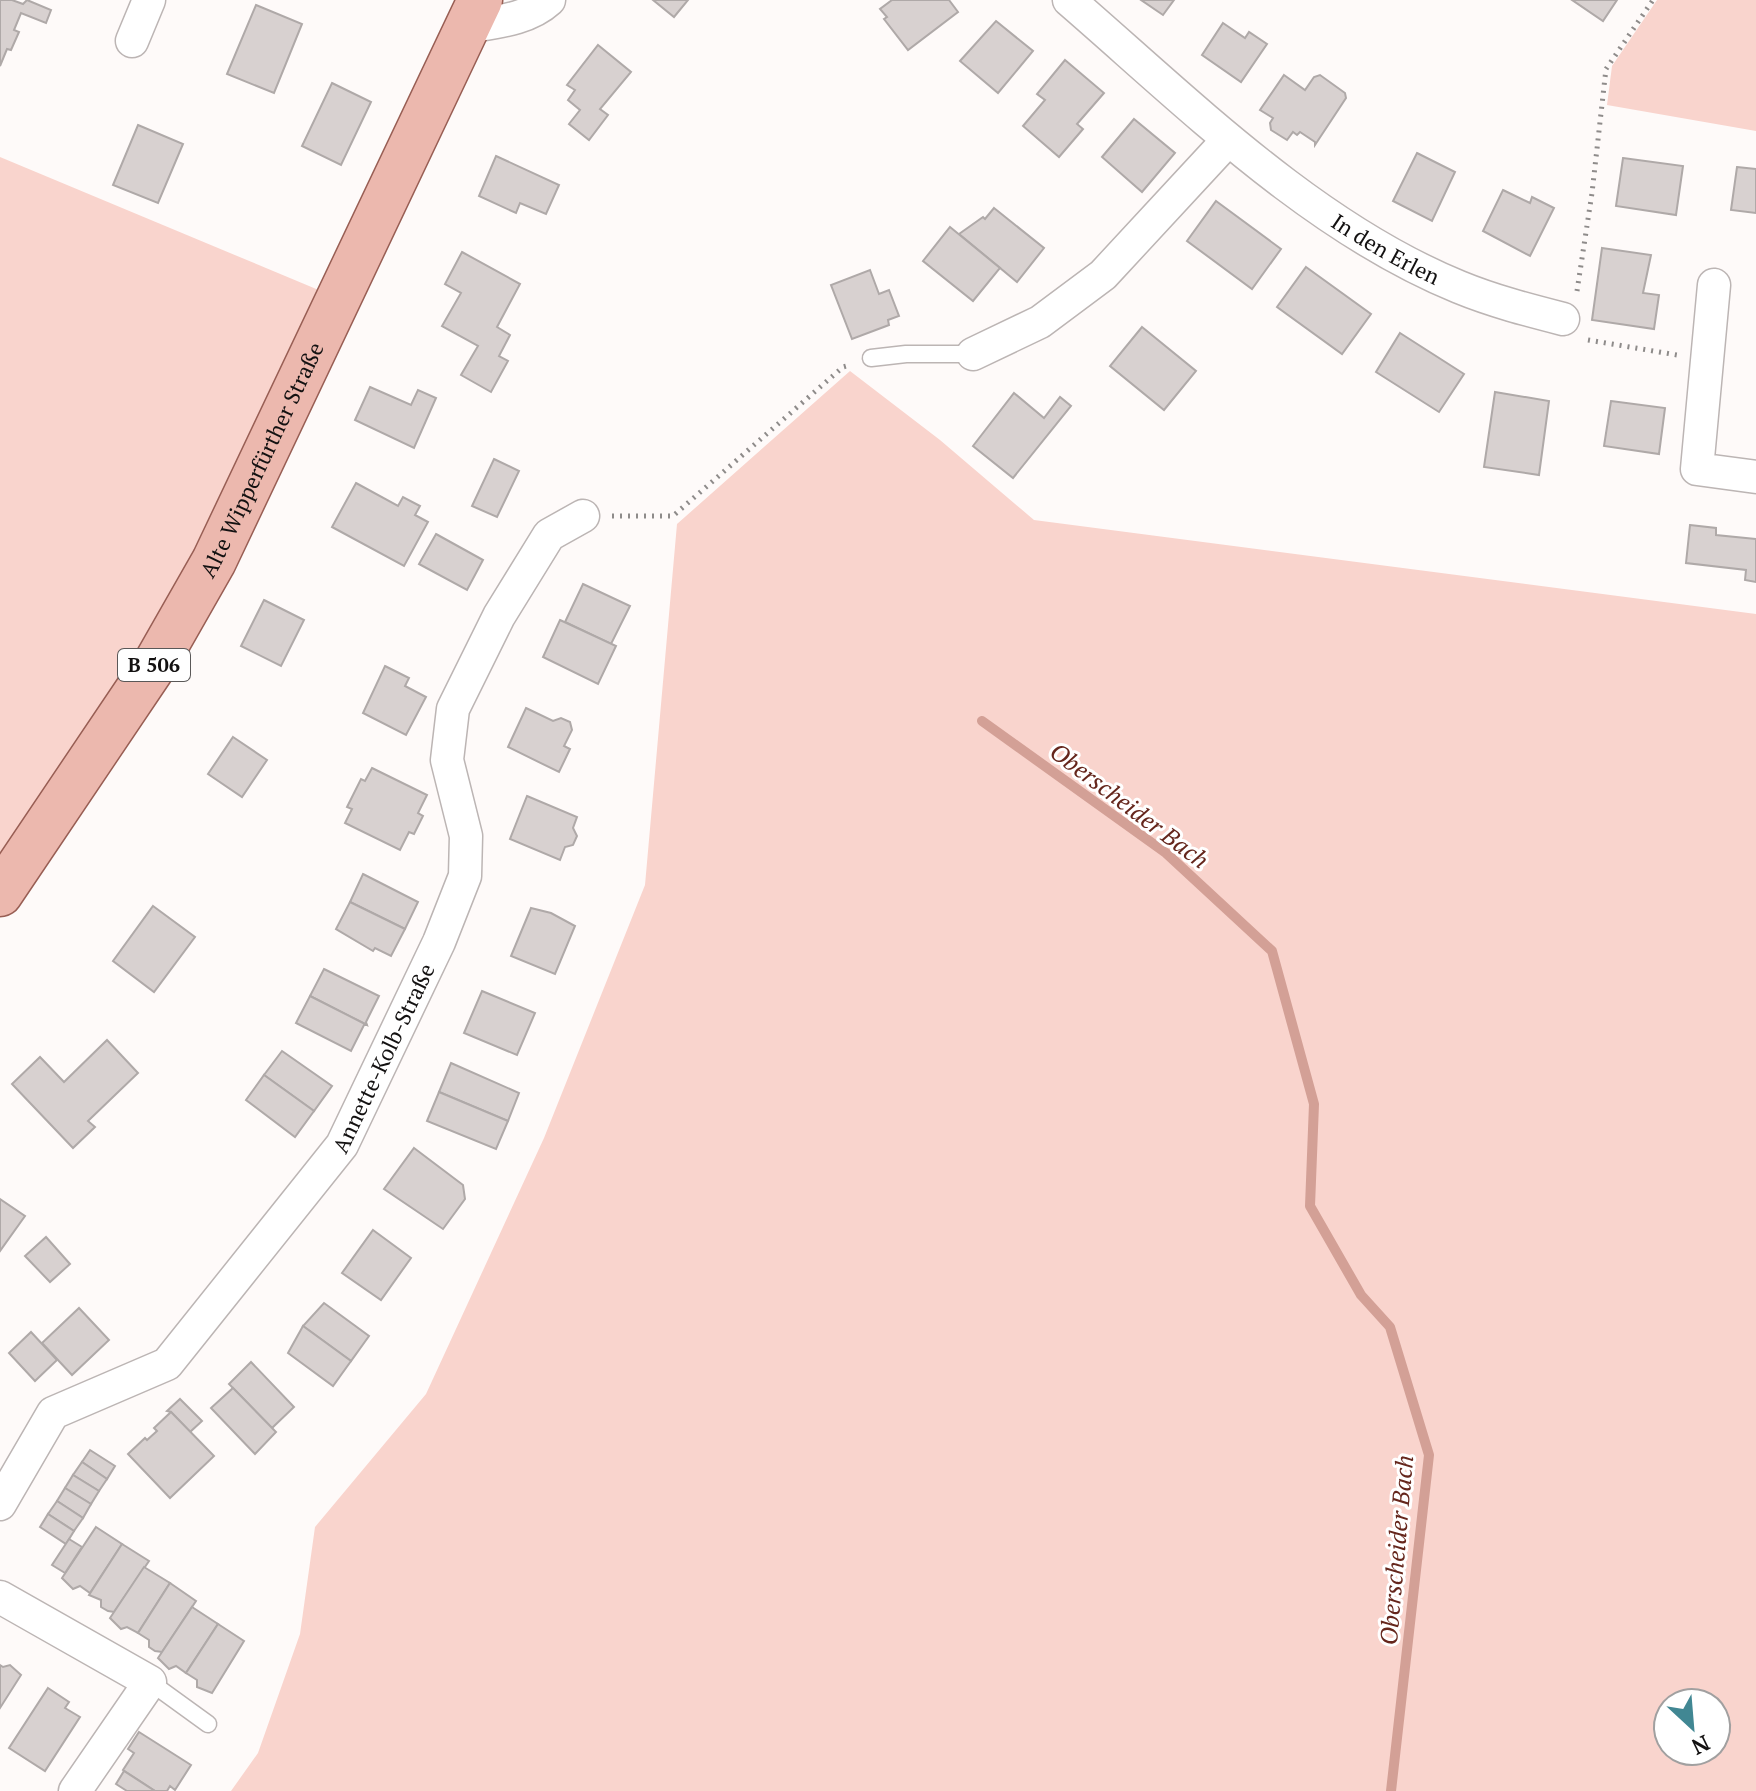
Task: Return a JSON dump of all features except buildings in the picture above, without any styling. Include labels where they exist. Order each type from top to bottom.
[{"type":"main road","name":"Alte Wipperfürther Straße","points":[[0,894],[157,661],[214,561],[473,14]]},
{"type":"street","points":[[132,41],[149,0]]},
{"type":"street","points":[[473,14],[510,20],[539,9],[549,0]]},
{"type":"street","name":"In den Erlen","points":[[1069,0],[1228,140],[1330,215],[1457,287],[1514,307],[1568,319]]},
{"type":"street","points":[[973,354],[1040,322],[1103,275],[1228,140]]},
{"type":"street","points":[[1714,285],[1697,469],[1756,477]]},
{"type":"street","name":"Annette-Kolb-Straße","points":[[0,1504],[53,1413],[167,1364],[342,1145],[439,942],[465,876],[466,836],[447,760],[453,709],[499,616],[549,535],[583,516]]},
{"type":"street","points":[[0,1597],[150,1682],[75,1791]]},
{"type":"lane","points":[[871,358],[906,354],[973,354]]},
{"type":"lane","points":[[150,1682],[208,1724]]},
{"type":"path","points":[[1653,0],[1606,69],[1592,193],[1568,319],[1570,337],[1707,359]]},
{"type":"path","points":[[583,516],[673,516],[843,367],[871,358]]},
{"type":"shaded area","points":[[1657,0],[1756,0],[1756,131],[1607,105],[1612,66]]},
{"type":"shaded area","points":[[0,157],[321,291],[146,652],[0,870]]},
{"type":"shaded area","points":[[850,371],[940,440],[1034,520],[1756,614],[1756,1791],[231,1791],[258,1753],[300,1634],[315,1527],[426,1394],[544,1138],[645,885],[677,524]]},
{"type":"waterway","name":"Oberscheider Bach","points":[[982,721],[1166,853],[1272,951],[1314,1104],[1310,1206],[1361,1295],[1390,1327],[1429,1455],[1391,1791]]}]
